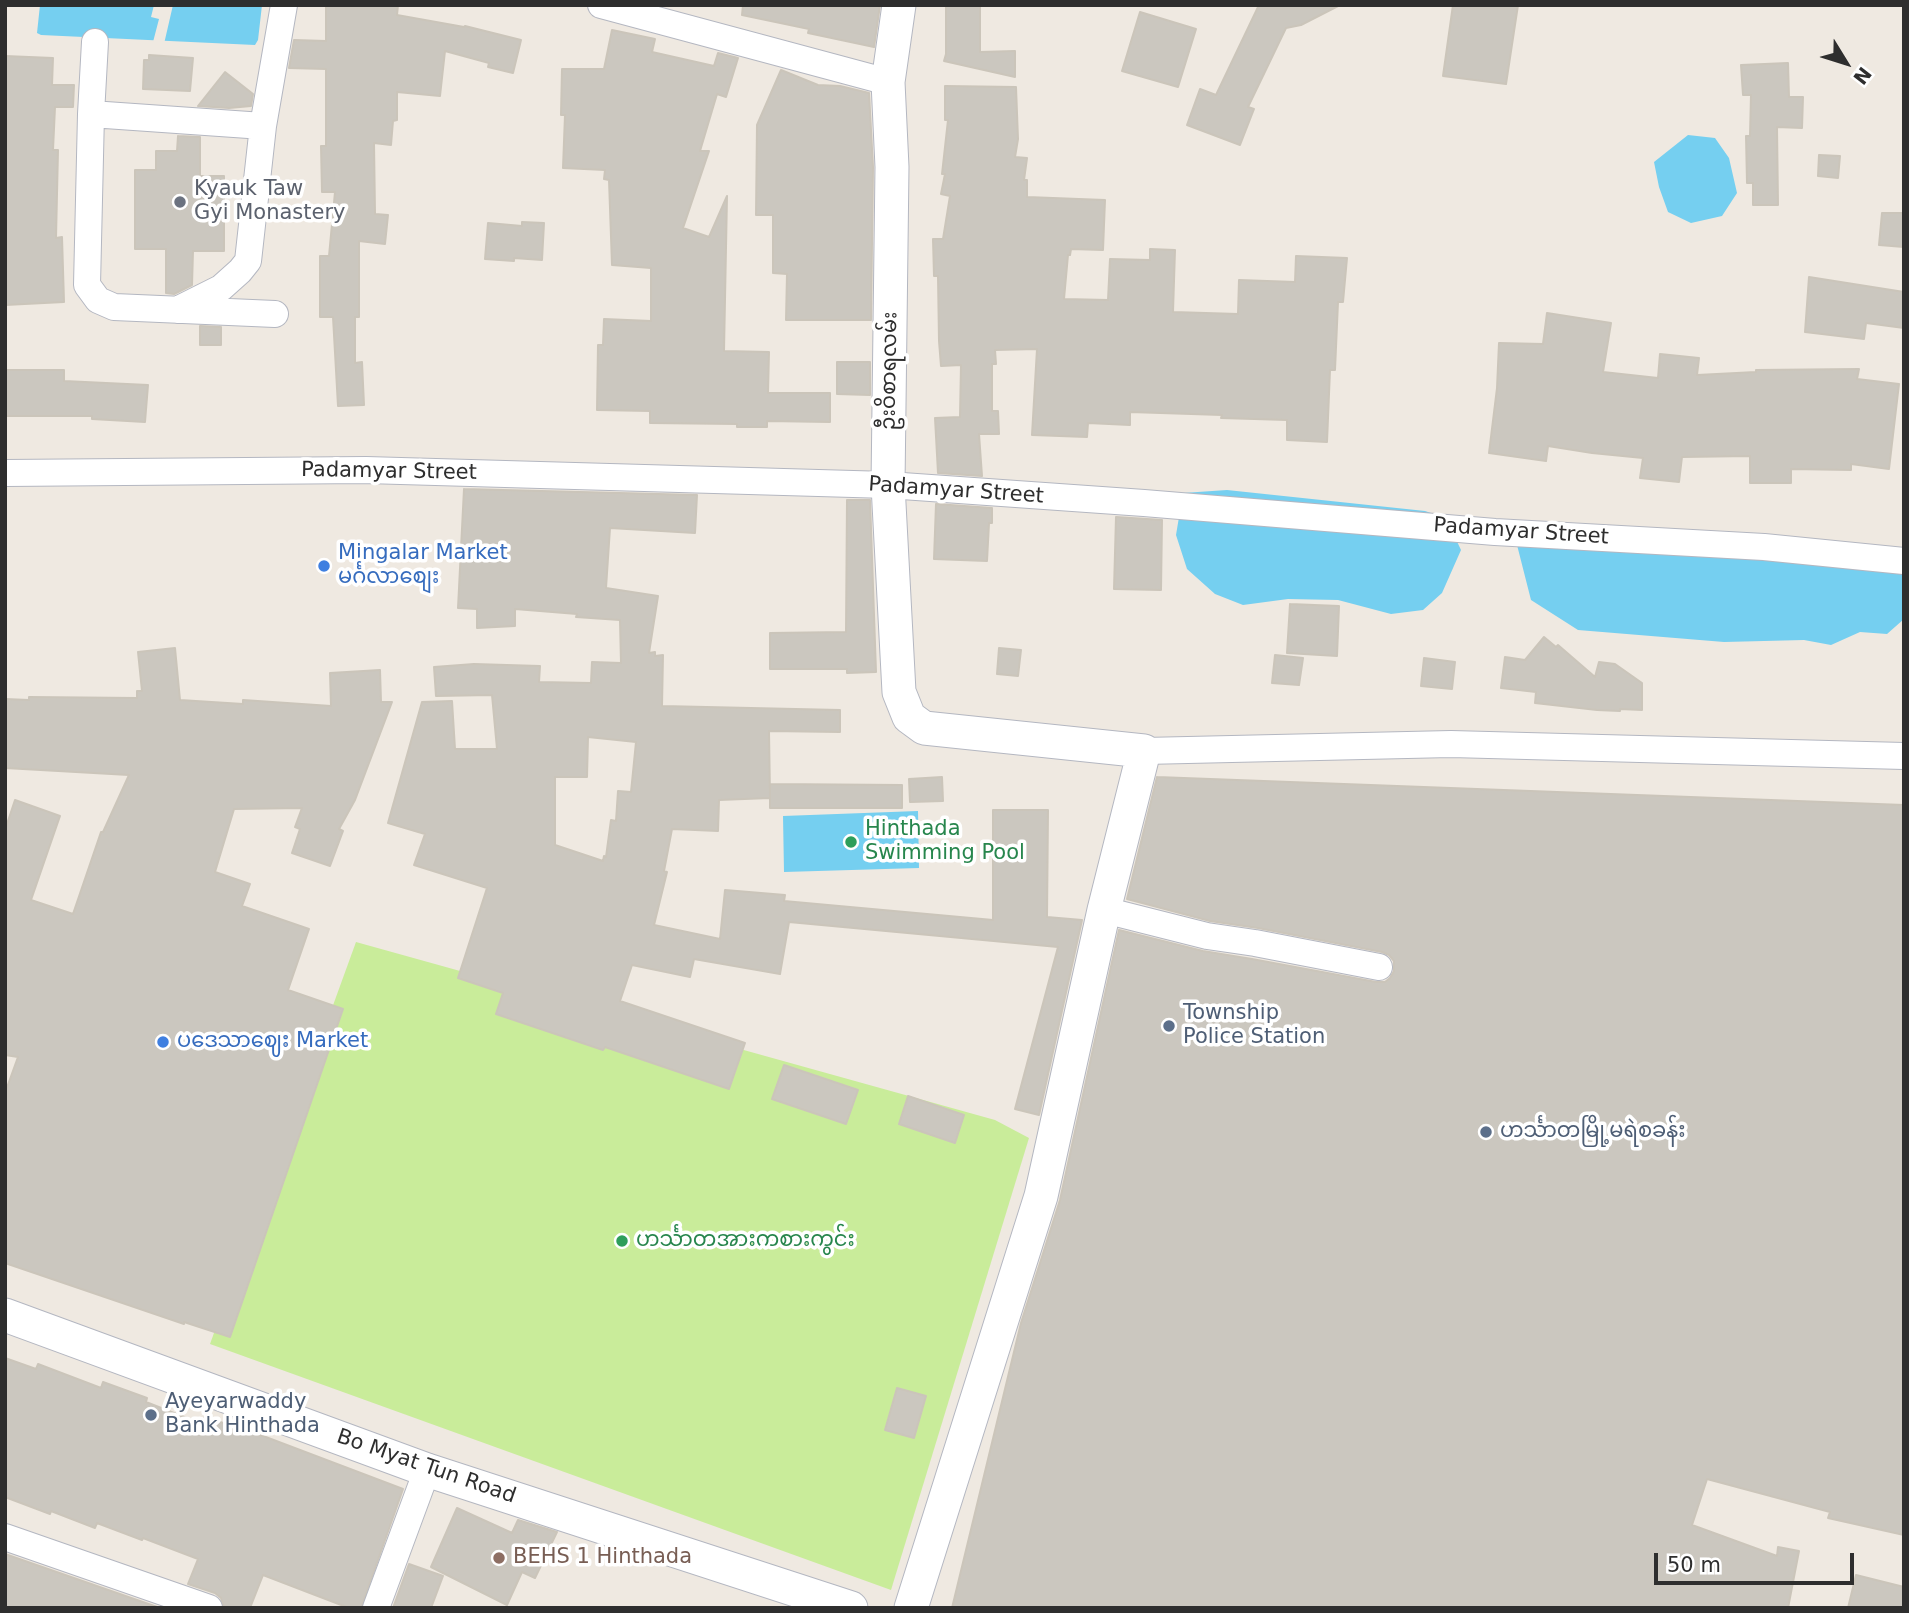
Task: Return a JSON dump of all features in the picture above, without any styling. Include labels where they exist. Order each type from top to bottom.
[{"type":"street","points":[[176,311],[220,288],[248,261],[263,126],[284,5]]},
{"type":"street","points":[[601,5],[888,82]]},
{"type":"street","name":"ဦးဝိစာရလမ်း","points":[[899,5],[888,82],[892,167],[888,485],[898,692],[909,718],[924,728],[1144,751]]},
{"type":"street","points":[[95,43],[87,285],[98,300],[114,307],[275,314]]},
{"type":"street","points":[[91,114],[263,126]]},
{"type":"street","name":"Padamyar Street","points":[[5,473],[366,470],[888,485],[1495,532],[1765,547],[1904,561]]},
{"type":"street","points":[[911,1608],[1041,1196],[1104,910],[1144,751],[1451,744],[1904,756]]},
{"type":"street","points":[[1104,910],[1207,936],[1379,967]]},
{"type":"street","name":"Bo Myat Tun Road","points":[[5,1315],[427,1470],[851,1608]]},
{"type":"street","points":[[376,1608],[427,1470]]},
{"type":"street","points":[[5,1537],[209,1608]]},
{"type":"green space","name":"ဟင်္သာတအားကစားကွင်း","points":[[356,942],[995,1120],[1029,1138],[891,1590],[210,1344]]},
{"type":"water","points":[[40,5],[262,5],[255,45],[41,35],[37,33]]},
{"type":"water","points":[[1688,135],[1715,138],[1729,158],[1737,193],[1722,216],[1691,223],[1668,212],[1654,162]]},
{"type":"water","points":[[1227,490],[1425,511],[1446,518],[1461,550],[1442,593],[1423,610],[1391,614],[1338,600],[1288,599],[1243,605],[1215,594],[1187,569],[1176,535],[1183,493]]},
{"type":"water","points":[[1516,541],[1904,555],[1904,619],[1887,634],[1860,632],[1831,645],[1804,640],[1724,642],[1578,630],[1531,600]]},
{"type":"water","name":"Hinthada Swimming Pool","points":[[918,811],[919,868],[784,872],[783,816]]},
{"type":"pier","points":[[154,5],[173,5],[164,44],[153,42],[159,19],[151,17]]},
{"type":"building","points":[[326,5],[398,5],[397,15],[465,26],[521,40],[513,73],[488,67],[489,63],[445,51],[440,96],[397,92],[397,120],[393,121],[391,145],[374,143],[375,214],[388,215],[385,244],[359,241],[359,317],[355,317],[355,363],[362,362],[364,405],[338,406],[333,317],[320,317],[320,256],[329,256],[335,192],[322,192],[321,146],[326,146],[326,69],[289,68],[294,40],[326,41]]},
{"type":"building","points":[[743,5],[880,5],[874,47],[808,33],[809,29],[742,15]]},
{"type":"building","points":[[946,5],[980,5],[980,52],[1015,51],[1015,77],[944,61]]},
{"type":"building","points":[[1259,5],[1340,5],[1301,25],[1286,28],[1248,107],[1254,109],[1240,145],[1187,125],[1200,89],[1216,95]]},
{"type":"building","points":[[1453,5],[1518,5],[1506,84],[1443,76]]},
{"type":"building","points":[[1140,12],[1196,29],[1178,87],[1122,71]]},
{"type":"building","points":[[612,30],[655,39],[652,52],[714,66],[718,53],[738,58],[726,97],[717,94],[700,151],[709,151],[683,228],[709,237],[727,196],[724,351],[769,352],[768,393],[830,393],[830,422],[767,421],[767,427],[650,423],[650,411],[597,410],[598,345],[603,345],[604,319],[651,321],[651,268],[612,265],[609,180],[604,179],[605,170],[563,168],[565,115],[561,115],[562,69],[604,69]]},
{"type":"building","points":[[149,55],[193,58],[190,91],[143,89],[144,60],[149,60]]},
{"type":"building","points":[[5,56],[53,58],[52,85],[74,85],[73,107],[55,107],[53,150],[58,150],[56,238],[62,237],[64,302],[5,305]]},
{"type":"building","points":[[1788,63],[1789,97],[1803,97],[1802,128],[1777,127],[1778,205],[1753,205],[1753,183],[1747,183],[1746,136],[1750,136],[1751,95],[1743,95],[1741,65]]},
{"type":"building","points":[[781,70],[818,85],[840,86],[869,93],[873,167],[871,320],[786,320],[787,274],[773,273],[773,215],[756,215],[757,125]]},
{"type":"building","points":[[225,72],[253,94],[251,106],[198,106]]},
{"type":"building","points":[[945,86],[1016,87],[1018,139],[1015,157],[1027,158],[1024,180],[1027,180],[1027,197],[1105,200],[1103,250],[1071,249],[1068,255],[1064,299],[1108,300],[1110,259],[1150,260],[1150,249],[1175,250],[1173,312],[1238,314],[1239,280],[1295,282],[1296,256],[1347,258],[1343,302],[1338,302],[1335,370],[1330,370],[1327,442],[1287,440],[1287,420],[1130,412],[1130,425],[1088,423],[1087,437],[1032,435],[1037,349],[995,350],[996,364],[992,364],[992,411],[998,411],[999,434],[979,434],[982,476],[938,473],[935,418],[960,417],[961,365],[941,366],[938,276],[934,276],[933,239],[943,239],[950,196],[941,194],[948,120],[945,120]]},
{"type":"building","points":[[178,136],[200,137],[200,176],[224,176],[224,251],[193,251],[192,285],[174,294],[166,293],[166,249],[135,249],[135,170],[156,170],[156,151],[177,151]]},
{"type":"building","points":[[1819,155],[1840,156],[1838,178],[1818,176]]},
{"type":"building","points":[[1882,213],[1904,213],[1904,247],[1879,245]]},
{"type":"building","points":[[522,222],[544,223],[542,260],[485,259],[488,223],[522,226]]},
{"type":"building","points":[[1809,277],[1904,292],[1904,328],[1866,323],[1864,339],[1805,332]]},
{"type":"building","points":[[1547,313],[1611,323],[1603,372],[1658,378],[1660,354],[1699,358],[1697,375],[1756,370],[1859,369],[1857,379],[1899,384],[1889,469],[1851,464],[1851,470],[1791,469],[1791,483],[1750,483],[1750,456],[1682,457],[1679,482],[1640,478],[1643,458],[1548,446],[1546,461],[1489,453],[1499,343],[1543,344]]},
{"type":"building","points":[[200,326],[221,327],[221,345],[200,345]]},
{"type":"building","points":[[837,362],[870,362],[870,395],[837,394]]},
{"type":"building","points":[[5,370],[64,370],[64,381],[148,385],[145,422],[92,419],[92,416],[5,416]]},
{"type":"building","points":[[464,489],[697,495],[695,533],[610,528],[606,588],[658,596],[649,653],[655,652],[655,656],[663,655],[662,706],[840,710],[840,732],[769,731],[770,798],[719,800],[718,831],[672,829],[664,871],[667,872],[654,925],[720,939],[725,890],[785,895],[784,901],[993,920],[993,810],[1048,810],[1047,917],[1082,920],[1039,1115],[1015,1109],[1058,947],[789,922],[780,974],[694,959],[690,977],[632,965],[620,1001],[745,1043],[729,1089],[496,1014],[503,993],[458,978],[487,888],[414,865],[425,834],[388,823],[422,702],[452,701],[455,749],[497,749],[492,695],[436,696],[434,667],[474,664],[540,666],[539,682],[591,683],[592,662],[621,663],[620,620],[515,609],[515,626],[477,628],[477,609],[458,608]],"holes":[[[588,737],[636,742],[631,792],[618,791],[616,821],[611,820],[606,857],[604,856],[603,861],[555,845],[555,777],[587,777]]]},
{"type":"building","points":[[847,500],[870,500],[876,672],[847,673],[847,669],[770,669],[770,633],[846,632]]},
{"type":"building","points":[[936,504],[992,508],[987,561],[934,559]]},
{"type":"building","points":[[1116,517],[1162,520],[1161,590],[1114,589]]},
{"type":"building","points":[[1290,604],[1339,606],[1337,656],[1287,653]]},
{"type":"building","points":[[1544,637],[1556,647],[1558,645],[1595,677],[1599,662],[1615,664],[1642,683],[1642,710],[1597,710],[1535,703],[1536,692],[1501,688],[1505,657],[1525,660]]},
{"type":"building","points":[[175,648],[180,700],[243,704],[243,700],[331,706],[330,673],[380,670],[381,702],[392,702],[355,800],[339,829],[343,831],[330,866],[292,853],[300,829],[295,827],[302,808],[234,809],[215,872],[250,884],[242,906],[309,929],[288,990],[343,1009],[230,1337],[5,1263],[5,1093],[18,1057],[5,1055],[5,830],[15,800],[60,816],[31,900],[73,914],[101,832],[129,775],[5,768],[5,699],[137,698],[137,691],[142,691],[138,652]]},
{"type":"building","points":[[999,648],[1021,650],[1018,676],[997,674]]},
{"type":"building","points":[[1275,655],[1303,658],[1299,685],[1272,683]]},
{"type":"building","points":[[1424,658],[1455,662],[1452,689],[1421,686]]},
{"type":"building","points":[[942,777],[943,801],[910,802],[909,779]]},
{"type":"building","name":"ဟင်္သာတမြို့မရဲစခန်း","points":[[1157,777],[1904,805],[1904,1535],[1828,1518],[1830,1512],[1707,1479],[1692,1525],[1777,1556],[1778,1547],[1799,1551],[1788,1608],[952,1608],[1021,1323],[1060,1200],[1119,930],[1203,951],[1376,982],[1385,982],[1394,971],[1394,961],[1382,952],[1210,921],[1127,899]]},
{"type":"building","points":[[770,784],[902,785],[902,808],[770,808]]},
{"type":"building","points":[[784,1065],[858,1090],[846,1124],[772,1099]]},
{"type":"building","points":[[908,1096],[964,1115],[955,1143],[899,1124]]},
{"type":"building","points":[[5,1358],[36,1369],[38,1364],[101,1388],[103,1382],[147,1398],[146,1402],[202,1424],[205,1416],[403,1489],[361,1608],[349,1608],[263,1575],[250,1608],[224,1608],[221,1598],[215,1593],[188,1584],[198,1559],[97,1523],[95,1528],[5,1497]]},
{"type":"building","points":[[897,1388],[926,1396],[914,1438],[885,1430]]},
{"type":"building","points":[[457,1508],[512,1533],[518,1520],[557,1532],[535,1578],[522,1572],[507,1605],[431,1567]]},
{"type":"building","points":[[5,1554],[160,1608],[5,1608]]},
{"type":"building","points":[[409,1564],[443,1576],[431,1608],[393,1608]]},
{"type":"building","points":[[1856,1575],[1904,1587],[1904,1608],[1848,1608]]},
{"type":"place","name":"Kyauk Taw Gyi Monastery","points":[[180,202]]},
{"type":"place","name":"Mingalar Market မင်္ဂလာစျေး","points":[[324,566]]},
{"type":"place","name":"Hinthada Swimming Pool","points":[[851,842]]},
{"type":"place","name":"Township Police Station","points":[[1169,1026]]},
{"type":"place","name":"ပဒေသာဈေး Market","points":[[163,1042]]},
{"type":"place","name":"ဟင်္သာတမြို့မရဲစခန်း","points":[[1486,1132]]},
{"type":"place","name":"ဟင်္သာတအားကစားကွင်း","points":[[622,1241]]},
{"type":"place","name":"Ayeyarwaddy Bank Hinthada","points":[[151,1415]]},
{"type":"place","name":"BEHS 1 Hinthada","points":[[499,1558]]}]
